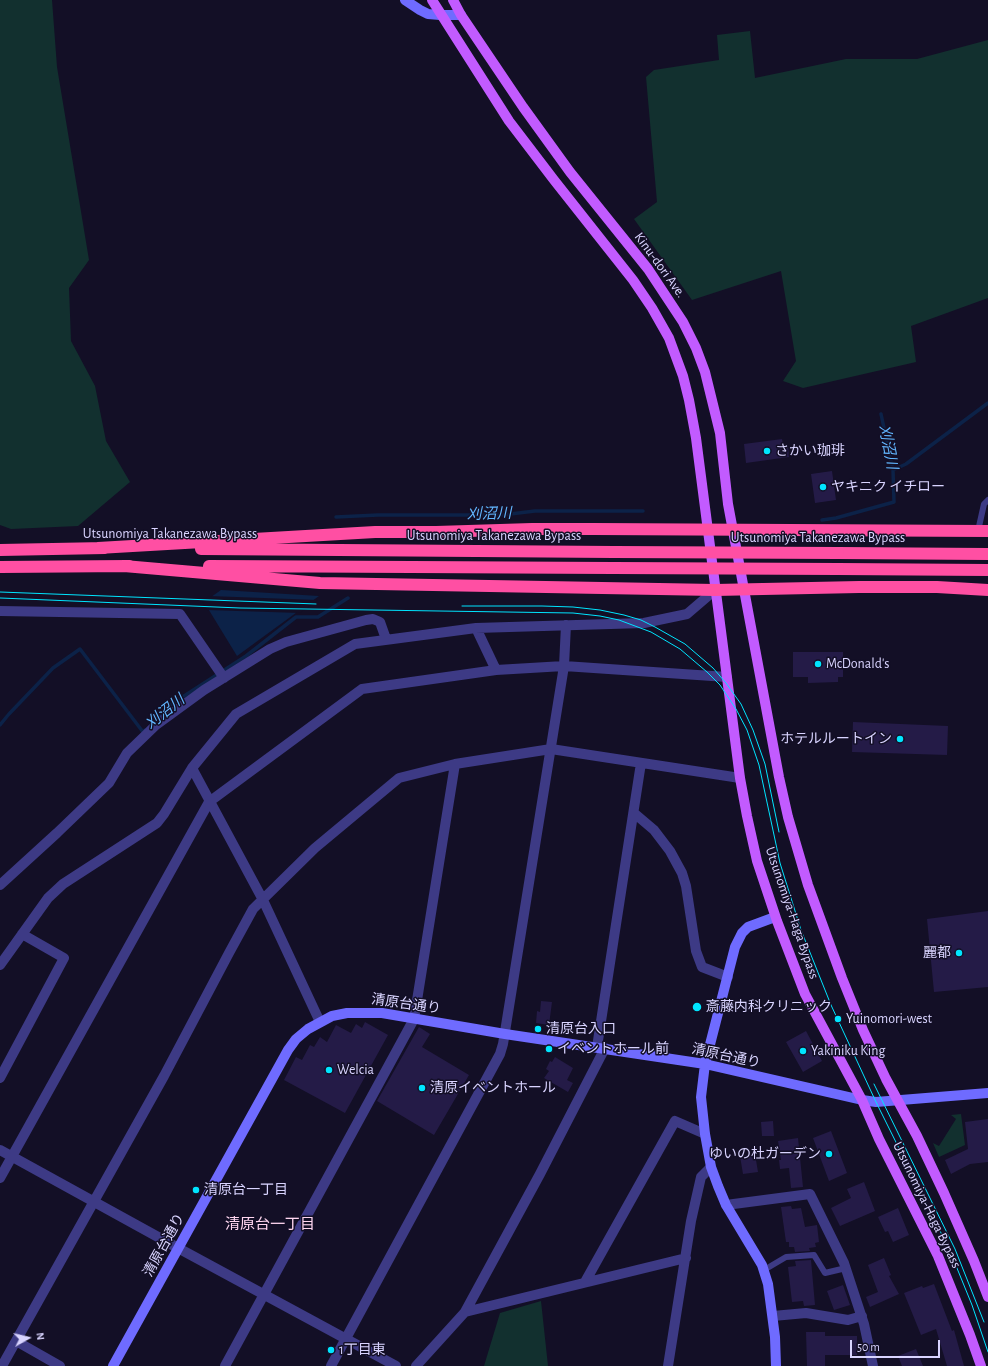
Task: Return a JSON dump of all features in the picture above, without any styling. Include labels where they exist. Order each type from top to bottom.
[{"type":"highway","points":[[98,548],[375,532],[540,529],[983,531]]},
{"type":"highway","name":"Utsunomiya Takanezawa Bypass","points":[[0,550],[98,548],[988,554]]},
{"type":"highway","points":[[124,566],[320,583],[715,590],[859,587],[937,587],[988,590]]},
{"type":"highway","points":[[0,567],[124,566],[988,570]]},
{"type":"main road","points":[[432,0],[440,15],[509,121],[633,280],[652,308],[669,338],[683,376],[689,400],[696,438],[708,529]]},
{"type":"main road","name":"Kinu-dori Ave.","points":[[453,0],[461,15],[523,107],[570,172],[648,269],[684,322],[696,348],[711,393],[720,433],[728,504],[745,590]]},
{"type":"main road","name":"Utsunomiya-Haga Bypass","points":[[708,529],[740,778],[757,861],[775,917],[805,994],[862,1100],[879,1139],[938,1256],[981,1366]]},
{"type":"main road","name":"Utsunomiya-Haga Bypass","points":[[745,590],[779,777],[788,817],[808,885],[863,1030],[897,1101],[917,1136],[947,1200],[988,1297]]},
{"type":"street","points":[[405,0],[428,14],[461,15]]},
{"type":"street","points":[[0,965],[48,898],[64,884],[157,823],[192,768],[236,714],[355,644],[476,628],[644,624],[687,614],[715,590]]},
{"type":"street","points":[[0,611],[180,614],[222,674]]},
{"type":"street","points":[[0,885],[109,783],[127,753],[156,725],[204,690],[222,674],[286,642],[366,620],[380,622],[386,639]]},
{"type":"street","points":[[331,1366],[500,1054],[505,1034],[564,666],[566,625]]},
{"type":"street","points":[[476,628],[496,670]]},
{"type":"street","points":[[0,1178],[209,802],[362,689],[496,670],[564,666],[727,677]]},
{"type":"street","points":[[2,1366],[164,1076],[253,909],[315,848],[399,778],[455,764],[551,749],[740,778]]},
{"type":"street","points":[[416,1366],[465,1312],[540,1174],[601,1048],[641,762]]},
{"type":"street","points":[[225,1366],[414,1019],[455,764]]},
{"type":"street","points":[[192,768],[263,900],[320,1022]]},
{"type":"street","points":[[634,813],[654,830],[670,851],[682,873],[686,886],[696,951],[702,967],[728,977]]},
{"type":"street","points":[[775,917],[748,927],[742,933],[735,947],[705,1064],[701,1097],[705,1134],[711,1167],[726,1205],[754,1248],[764,1270],[768,1284],[773,1316],[776,1366]]},
{"type":"street","points":[[0,1078],[64,958],[22,934]]},
{"type":"street","name":"清原台通り","points":[[113,1366],[288,1050],[296,1039],[308,1029],[332,1016],[361,1012],[382,1013],[505,1034],[705,1064],[876,1102],[988,1092]]},
{"type":"street","points":[[585,1282],[675,1121],[705,1134]]},
{"type":"street","points":[[0,1150],[396,1366]]},
{"type":"street","points":[[668,1366],[691,1221],[701,1177],[711,1167]]},
{"type":"street","points":[[726,1205],[810,1194],[846,1268],[862,1316],[873,1366]]},
{"type":"street","points":[[465,1312],[686,1258]]},
{"type":"street","points":[[773,1316],[806,1313],[848,1320],[862,1316]]},
{"type":"street","points":[[16,1341],[60,1366]]},
{"type":"lane","points":[[983,531],[984,504],[988,500]]},
{"type":"lane","points":[[764,1270],[786,1257],[814,1254],[825,1273],[846,1268]]},
{"type":"green space","points":[[0,0],[52,0],[57,67],[89,260],[69,288],[71,341],[95,386],[106,441],[130,482],[78,526],[11,529],[0,525]]},
{"type":"green space","points":[[750,31],[755,78],[846,59],[917,59],[988,40],[988,298],[911,326],[916,362],[803,388],[783,381],[796,361],[781,271],[692,300],[634,219],[657,202],[646,77],[654,70],[719,60],[717,35]]},
{"type":"green space","points":[[961,1114],[965,1145],[939,1157],[933,1143],[939,1146],[956,1119],[951,1115]]},
{"type":"green space","points":[[541,1301],[548,1366],[484,1366],[500,1313]]},
{"type":"water","points":[[221,590],[319,596],[237,656],[204,602]]},
{"type":"pier","points":[[209,596],[318,600],[300,613],[207,610],[202,601]]},
{"type":"building","name":"さかい珈琲","points":[[782,439],[783,445],[788,445],[789,457],[746,463],[744,444]]},
{"type":"building","name":"ヤキニク イチロー","points":[[832,471],[836,500],[815,503],[811,474]]},
{"type":"building","name":"McDonald's","points":[[793,652],[843,652],[843,677],[838,677],[838,682],[808,683],[808,677],[793,677]]},
{"type":"building","name":"ホテルルートイン","points":[[853,722],[948,726],[947,755],[852,752]]},
{"type":"building","name":"麗都","points":[[988,911],[988,987],[934,992],[927,919]]},
{"type":"building","points":[[541,1001],[552,1002],[549,1025],[536,1023],[537,1011],[540,1012]]},
{"type":"building","name":"Welcia","points":[[365,1022],[388,1035],[345,1113],[284,1080],[296,1057],[302,1060],[310,1045],[314,1047],[320,1037],[327,1042],[336,1025],[351,1033],[356,1024],[362,1028]]},
{"type":"building","name":"清原イベントホール","points":[[419,1027],[430,1034],[422,1047],[469,1075],[434,1135],[377,1101]]},
{"type":"building","points":[[806,1031],[822,1061],[803,1072],[786,1042]]},
{"type":"building","points":[[555,1057],[573,1068],[567,1080],[573,1083],[568,1092],[544,1078],[549,1071],[546,1069],[550,1061],[552,1062]]},
{"type":"building","points":[[988,1119],[988,1162],[970,1164],[951,1174],[945,1160],[968,1149],[965,1122]]},
{"type":"building","points":[[773,1121],[774,1136],[762,1136],[761,1122]]},
{"type":"building","points":[[831,1131],[847,1173],[829,1181],[813,1138]]},
{"type":"building","points":[[798,1138],[803,1187],[791,1188],[789,1168],[780,1169],[779,1160],[781,1160],[778,1141]]},
{"type":"building","points":[[755,1154],[758,1172],[743,1174],[740,1156]]},
{"type":"building","points":[[864,1182],[875,1211],[840,1226],[831,1208],[851,1198],[847,1189]]},
{"type":"building","points":[[791,1206],[792,1209],[801,1208],[805,1227],[817,1225],[819,1242],[815,1243],[816,1247],[809,1248],[810,1251],[795,1252],[794,1247],[789,1247],[789,1242],[786,1242],[781,1207]]},
{"type":"building","points":[[898,1208],[909,1235],[893,1242],[888,1231],[885,1232],[878,1217]]},
{"type":"building","points":[[884,1258],[891,1275],[889,1276],[899,1294],[870,1307],[866,1297],[878,1292],[868,1265]]},
{"type":"building","points":[[811,1260],[815,1305],[804,1306],[803,1301],[792,1302],[788,1267],[796,1266],[795,1261]]},
{"type":"building","points":[[934,1284],[952,1331],[954,1330],[964,1366],[947,1366],[936,1329],[921,1335],[904,1293],[922,1286],[923,1288]]},
{"type":"building","points":[[843,1285],[850,1305],[834,1310],[827,1291]]},
{"type":"building","points":[[806,1332],[825,1332],[825,1336],[857,1336],[857,1355],[825,1355],[825,1366],[807,1366]]},
{"type":"building","points":[[916,1349],[923,1366],[902,1366],[898,1356]]},
{"type":"waterway","points":[[893,470],[906,464],[988,403]]},
{"type":"waterway","name":"刈沼川","points":[[822,520],[836,518],[894,502],[893,470],[881,414]]},
{"type":"waterway","name":"刈沼川","points":[[336,517],[378,515],[502,515],[535,511],[643,511]]},
{"type":"waterway","name":"刈沼川","points":[[152,723],[167,707],[246,656],[296,617],[318,617],[348,598]]},
{"type":"waterway","name":"刈沼川","points":[[0,725],[53,668],[80,649],[143,732],[145,730]]},
{"type":"tram line","points":[[0,592],[316,604]]},
{"type":"tram line","points":[[0,598],[240,608],[573,613],[619,620],[651,632],[680,649],[720,685],[736,709],[747,730],[759,765],[780,863],[801,930],[831,1005],[876,1102],[950,1251],[972,1305],[988,1352]]},
{"type":"tram line","points":[[462,606],[542,606],[600,610],[641,620],[685,644],[713,668],[741,704],[753,730],[765,764],[779,832]]},
{"type":"tram line","points":[[874,1084],[955,1249],[984,1322]]},
{"type":"place","name":"さかい珈琲","points":[[767,451]]},
{"type":"place","name":"ヤキニク イチロー","points":[[823,487]]},
{"type":"place","name":"McDonald's","points":[[818,664]]},
{"type":"place","name":"ホテルルートイン","points":[[900,739]]},
{"type":"place","name":"麗都","points":[[959,953]]},
{"type":"place","name":"斎藤内科クリニック","points":[[697,1007]]},
{"type":"place","name":"Yuinomori-west","points":[[838,1019]]},
{"type":"place","name":"清原台入口","points":[[538,1029]]},
{"type":"place","name":"イベントホール前","points":[[549,1049]]},
{"type":"place","name":"Yakiniku King","points":[[803,1051]]},
{"type":"place","name":"Welcia","points":[[329,1070]]},
{"type":"place","name":"清原イベントホール","points":[[422,1088]]},
{"type":"place","name":"ゆいの杜ガーデン","points":[[829,1154]]},
{"type":"place","name":"清原台一丁目","points":[[196,1190]]},
{"type":"place","name":"1丁目東","points":[[331,1350]]},
{"type":"district","name":"清原台一丁目","points":[[270,1224]]}]
